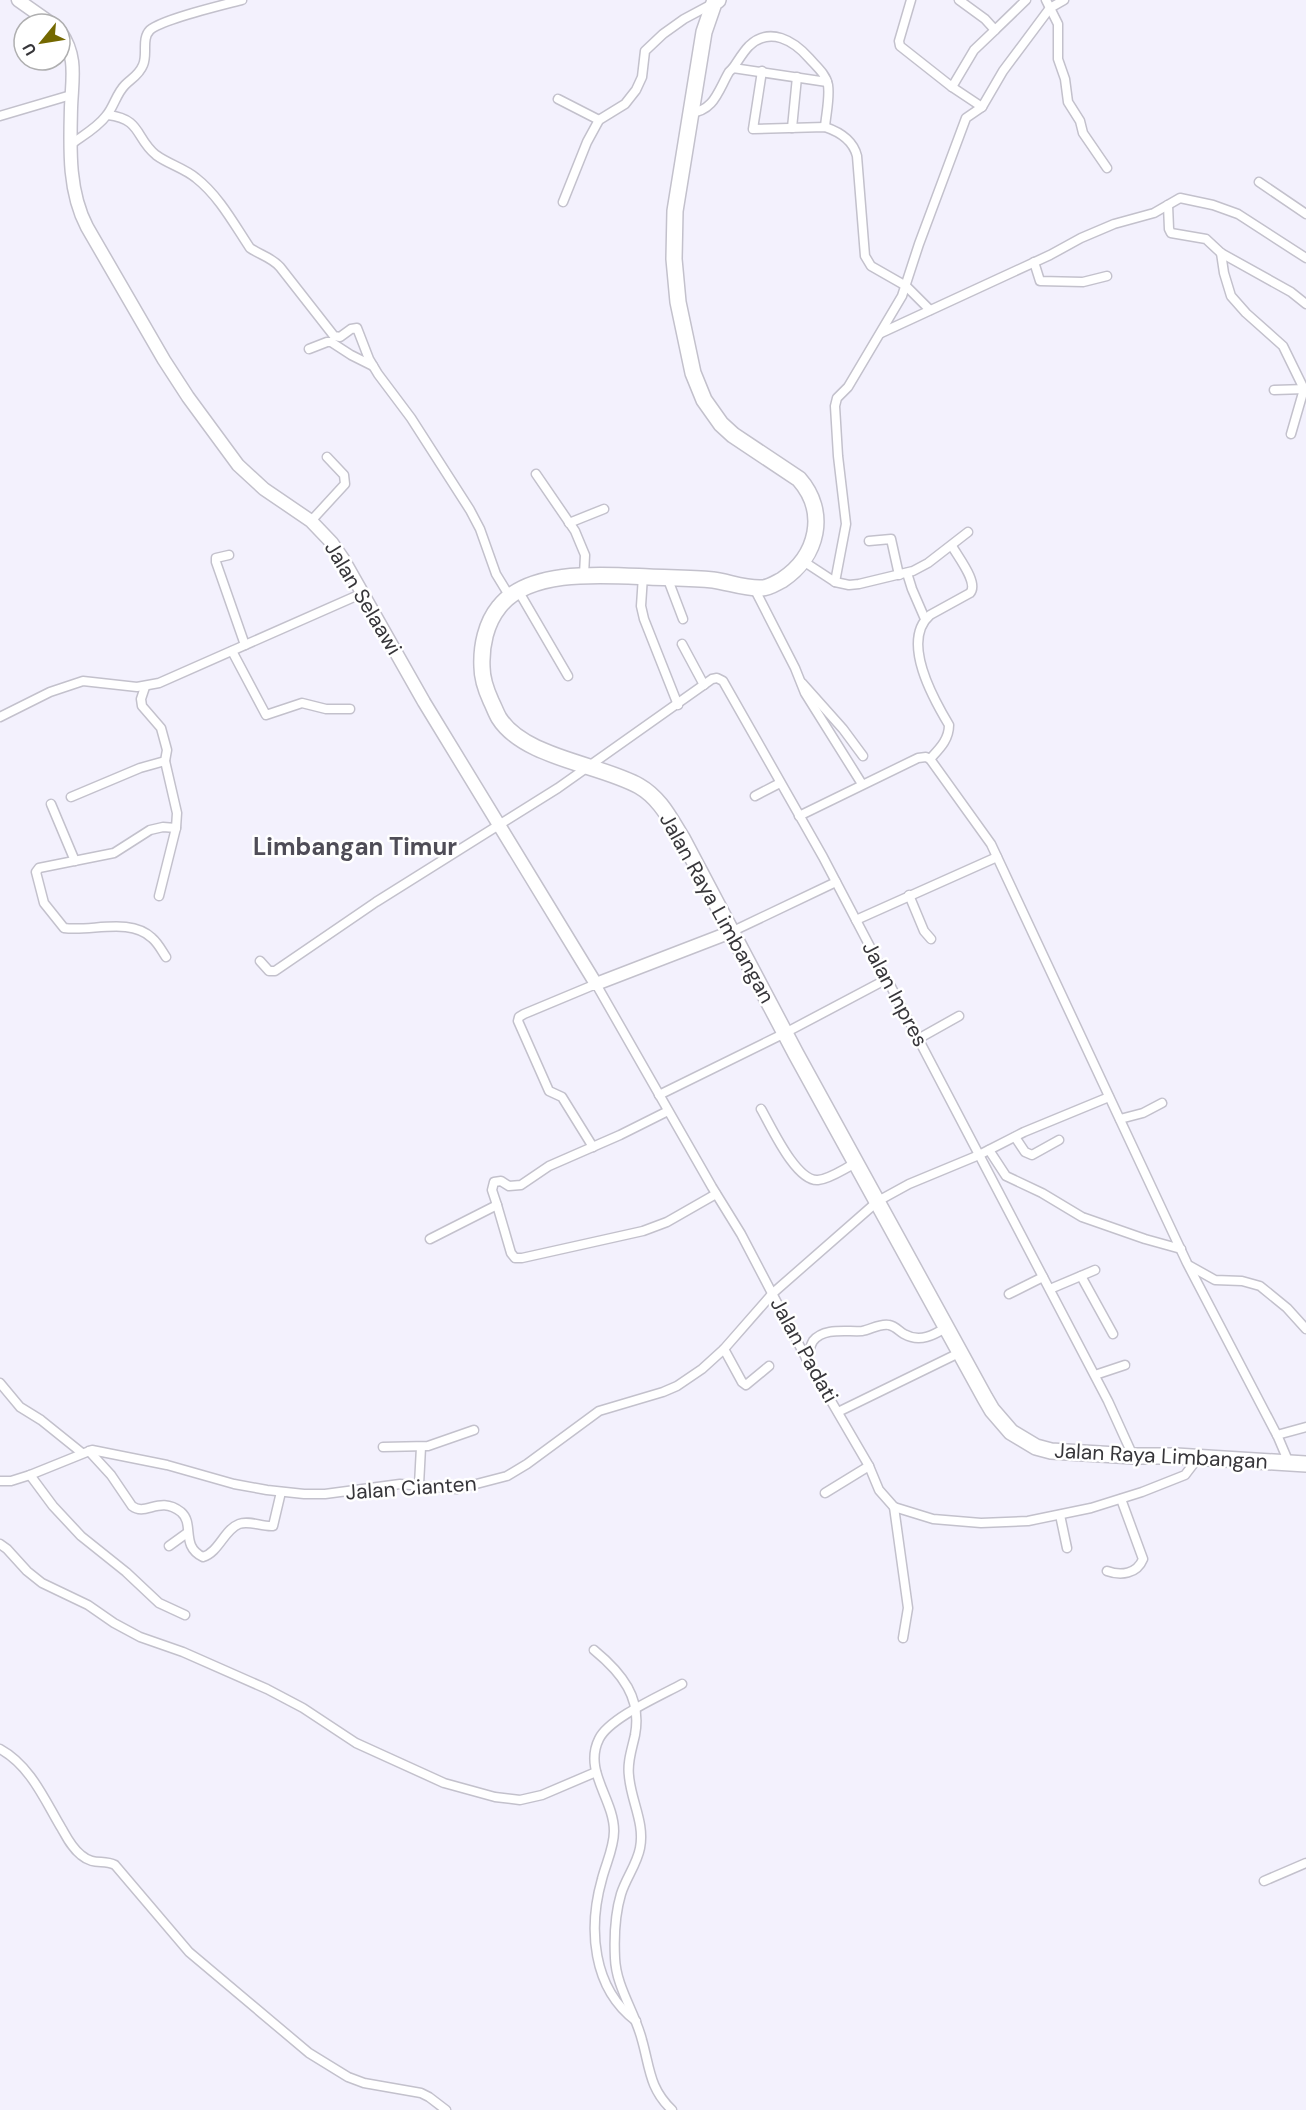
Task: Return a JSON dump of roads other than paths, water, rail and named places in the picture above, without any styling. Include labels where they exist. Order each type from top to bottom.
[{"type":"highway","name":"Jalan Raya Limbangan","points":[[716,2],[704,32],[675,211],[674,259],[678,302],[693,373],[704,400],[721,424],[733,435],[799,479],[811,496],[816,514],[816,532],[803,561],[788,576],[767,587],[754,588],[709,580],[584,575],[534,584],[514,594],[498,608],[490,620],[484,642],[482,676],[488,694],[499,717],[511,732],[536,747],[639,786],[651,794],[664,809],[682,838],[785,1033],[992,1410],[1011,1432],[1036,1447],[1051,1451],[1306,1464]]},
{"type":"street","points":[[18,0],[35,12]]},
{"type":"street","points":[[70,145],[108,115],[116,96],[143,67],[146,55],[145,39],[150,31],[200,12],[242,0]]},
{"type":"street","points":[[911,0],[899,44],[912,57],[981,107]]},
{"type":"street","points":[[959,0],[985,19],[995,30]]},
{"type":"street","points":[[952,87],[974,50],[1026,0]]},
{"type":"street","points":[[835,582],[846,524],[838,456],[835,406],[837,398],[848,387],[906,286],[919,244],[966,118],[981,107],[1048,4],[1064,0]]},
{"type":"street","points":[[563,202],[590,136],[599,120],[626,104],[636,90],[642,77],[645,51],[684,19],[716,2]]},
{"type":"street","points":[[1048,4],[1058,24],[1058,59],[1065,79],[1068,102],[1080,121],[1083,133],[1107,168]]},
{"type":"street","points":[[690,113],[708,108],[729,72],[748,47],[764,37],[774,36],[794,43],[822,73],[828,90],[825,127]]},
{"type":"street","points":[[733,68],[827,82]]},
{"type":"street","points":[[762,71],[752,128],[825,127],[836,130],[844,136],[856,152],[867,261],[871,266],[906,286],[930,310]]},
{"type":"street","name":"Jalan Selaawi","points":[[71,72],[71,167],[81,216],[164,360],[238,465],[264,489],[311,521],[332,543],[424,702],[596,984]]},
{"type":"street","points":[[792,128],[797,77]]},
{"type":"street","points":[[0,116],[71,95]]},
{"type":"street","points":[[558,99],[599,120]]},
{"type":"street","points":[[108,115],[120,116],[129,120],[155,154],[188,171],[206,186],[250,248],[273,260],[280,267],[334,336],[340,338],[356,327],[373,366],[411,418],[470,510],[480,529],[496,574],[514,594],[568,676]]},
{"type":"street","points":[[1259,182],[1306,214]]},
{"type":"street","points":[[881,333],[1035,262],[1081,238],[1114,224],[1154,213],[1183,198],[1238,214],[1306,258]]},
{"type":"street","points":[[1167,205],[1171,233],[1206,239],[1221,253],[1291,292],[1306,304]]},
{"type":"street","points":[[1221,253],[1231,296],[1246,313],[1283,346],[1305,389],[1291,434]]},
{"type":"street","points":[[1035,262],[1040,281],[1083,282],[1107,276]]},
{"type":"street","points":[[309,349],[331,342],[373,366]]},
{"type":"street","points":[[1274,390],[1305,389]]},
{"type":"street","points":[[311,521],[345,484],[344,475],[327,457]]},
{"type":"street","points":[[536,474],[569,523],[585,555],[584,575]]},
{"type":"street","points":[[569,523],[604,509]]},
{"type":"street","points":[[803,561],[835,582],[849,585],[903,574],[928,564],[968,532]]},
{"type":"street","points":[[869,541],[891,539],[903,574],[925,619]]},
{"type":"street","points":[[930,759],[946,740],[949,725],[923,675],[919,655],[920,634],[925,619],[970,594],[974,586],[952,546]]},
{"type":"street","points":[[229,555],[218,556],[216,562],[245,645]]},
{"type":"street","points":[[643,576],[642,611],[678,705]]},
{"type":"street","points":[[667,578],[683,619]]},
{"type":"street","points":[[754,588],[820,721],[862,784]]},
{"type":"street","points":[[0,717],[50,692],[83,681],[145,687],[186,672],[363,593]]},
{"type":"street","points":[[260,961],[269,971],[275,971],[376,902],[590,767],[678,705],[704,685],[682,644]]},
{"type":"street","points":[[231,651],[266,715],[302,703],[326,709],[350,709]]},
{"type":"street","name":"Jalan Inpres","points":[[704,685],[717,678],[723,681],[836,882],[1050,1289],[1133,1456]]},
{"type":"street","points":[[801,682],[843,729],[863,756]]},
{"type":"street","points":[[145,687],[141,699],[142,706],[160,728],[177,813],[176,828],[159,896]]},
{"type":"street","points":[[799,816],[918,758],[930,759],[981,828],[997,857],[1188,1264],[1277,1435],[1289,1463]]},
{"type":"street","points":[[71,797],[165,760]]},
{"type":"street","points":[[755,796],[780,783]]},
{"type":"street","points":[[51,804],[75,861]]},
{"type":"street","points":[[166,957],[153,939],[137,930],[69,929],[61,926],[44,903],[36,872],[39,868],[120,851],[138,836],[150,830],[163,827],[176,828]]},
{"type":"street","points":[[856,920],[997,857]]},
{"type":"street","points":[[593,1147],[561,1095],[552,1094],[549,1091],[519,1025],[519,1017],[596,984],[731,932],[836,882]]},
{"type":"street","points":[[909,895],[924,931],[931,939]]},
{"type":"street","points":[[659,1095],[785,1033],[887,979]]},
{"type":"street","name":"Jalan Padati","points":[[596,984],[741,1234],[806,1358],[869,1466],[879,1490],[894,1508]]},
{"type":"street","points":[[918,1039],[959,1016]]},
{"type":"street","name":"Jalan Cianten","points":[[86,1452],[109,1452],[234,1484],[281,1492],[325,1494],[400,1484],[456,1489],[507,1476],[599,1411],[663,1392],[677,1386],[702,1369],[724,1349],[773,1293],[878,1201],[909,1184],[1109,1097]]},
{"type":"street","points":[[1120,1119],[1143,1113],[1162,1102]]},
{"type":"street","points":[[761,1109],[790,1159],[804,1176],[811,1179],[822,1179],[856,1162]]},
{"type":"street","points":[[668,1111],[549,1166],[521,1185],[509,1186],[501,1181],[494,1182],[492,1190],[511,1253],[518,1259],[643,1231],[667,1222],[716,1194]]},
{"type":"street","points":[[1015,1137],[1025,1152],[1032,1155],[1059,1140]]},
{"type":"street","points":[[989,1150],[1006,1176],[1042,1193],[1082,1217],[1182,1251]]},
{"type":"street","points":[[430,1239],[497,1204]]},
{"type":"street","points":[[1188,1264],[1215,1280],[1242,1281],[1260,1286],[1287,1308],[1306,1329]]},
{"type":"street","points":[[1050,1289],[1095,1270]]},
{"type":"street","points":[[1081,1276],[1113,1334]]},
{"type":"street","points":[[1009,1294],[1043,1277]]},
{"type":"street","points":[[806,1358],[813,1341],[831,1332],[859,1331],[886,1324],[909,1337],[925,1338],[948,1327]]},
{"type":"street","points":[[724,1349],[742,1382],[746,1385],[769,1366]]},
{"type":"street","points":[[838,1412],[961,1352]]},
{"type":"street","points":[[1095,1376],[1125,1365]]},
{"type":"street","points":[[0,1383],[20,1407],[86,1452],[111,1475],[136,1510],[160,1504],[177,1510],[185,1516],[188,1522],[187,1533],[196,1552],[203,1557],[207,1556],[232,1529],[240,1524],[273,1526],[281,1492]]},
{"type":"street","points":[[1277,1435],[1306,1427]]},
{"type":"street","points":[[383,1447],[421,1447],[474,1430]]},
{"type":"street","points":[[419,1485],[421,1447]]},
{"type":"street","points":[[0,1481],[11,1481],[30,1475],[86,1452]]},
{"type":"street","points":[[903,1638],[908,1608],[894,1508],[933,1519],[981,1523],[1019,1522],[1060,1515],[1121,1499],[1185,1475],[1198,1458]]},
{"type":"street","points":[[825,1493],[869,1466]]},
{"type":"street","points":[[30,1475],[53,1506],[81,1536],[126,1572],[159,1603],[185,1615]]},
{"type":"street","points":[[1107,1571],[1124,1574],[1138,1567],[1143,1559],[1121,1499]]},
{"type":"street","points":[[1060,1515],[1067,1548]]},
{"type":"street","points":[[169,1546],[187,1533]]},
{"type":"street","points":[[0,1544],[42,1583],[88,1605],[140,1637],[183,1652],[267,1689],[303,1708],[356,1743],[444,1783],[495,1797],[520,1800],[542,1795],[596,1772]]},
{"type":"street","points":[[594,1650],[622,1677],[637,1709],[629,1777],[640,1826],[640,1844],[638,1855],[621,1894],[616,1926],[616,1970],[636,2021],[653,2083],[672,2110]]},
{"type":"street","points":[[636,2021],[607,1988],[596,1954],[597,1898],[614,1833],[611,1811],[596,1772],[595,1761],[599,1739],[612,1725],[682,1684]]},
{"type":"street","points":[[0,1749],[18,1762],[28,1774],[75,1849],[95,1863],[115,1865],[189,1952],[309,2053],[348,2077],[364,2083],[421,2093],[446,2110]]},
{"type":"street","points":[[1264,1881],[1306,1863]]},
{"type":"district","name":"Limbangan Timur","points":[[355,846]]}]
